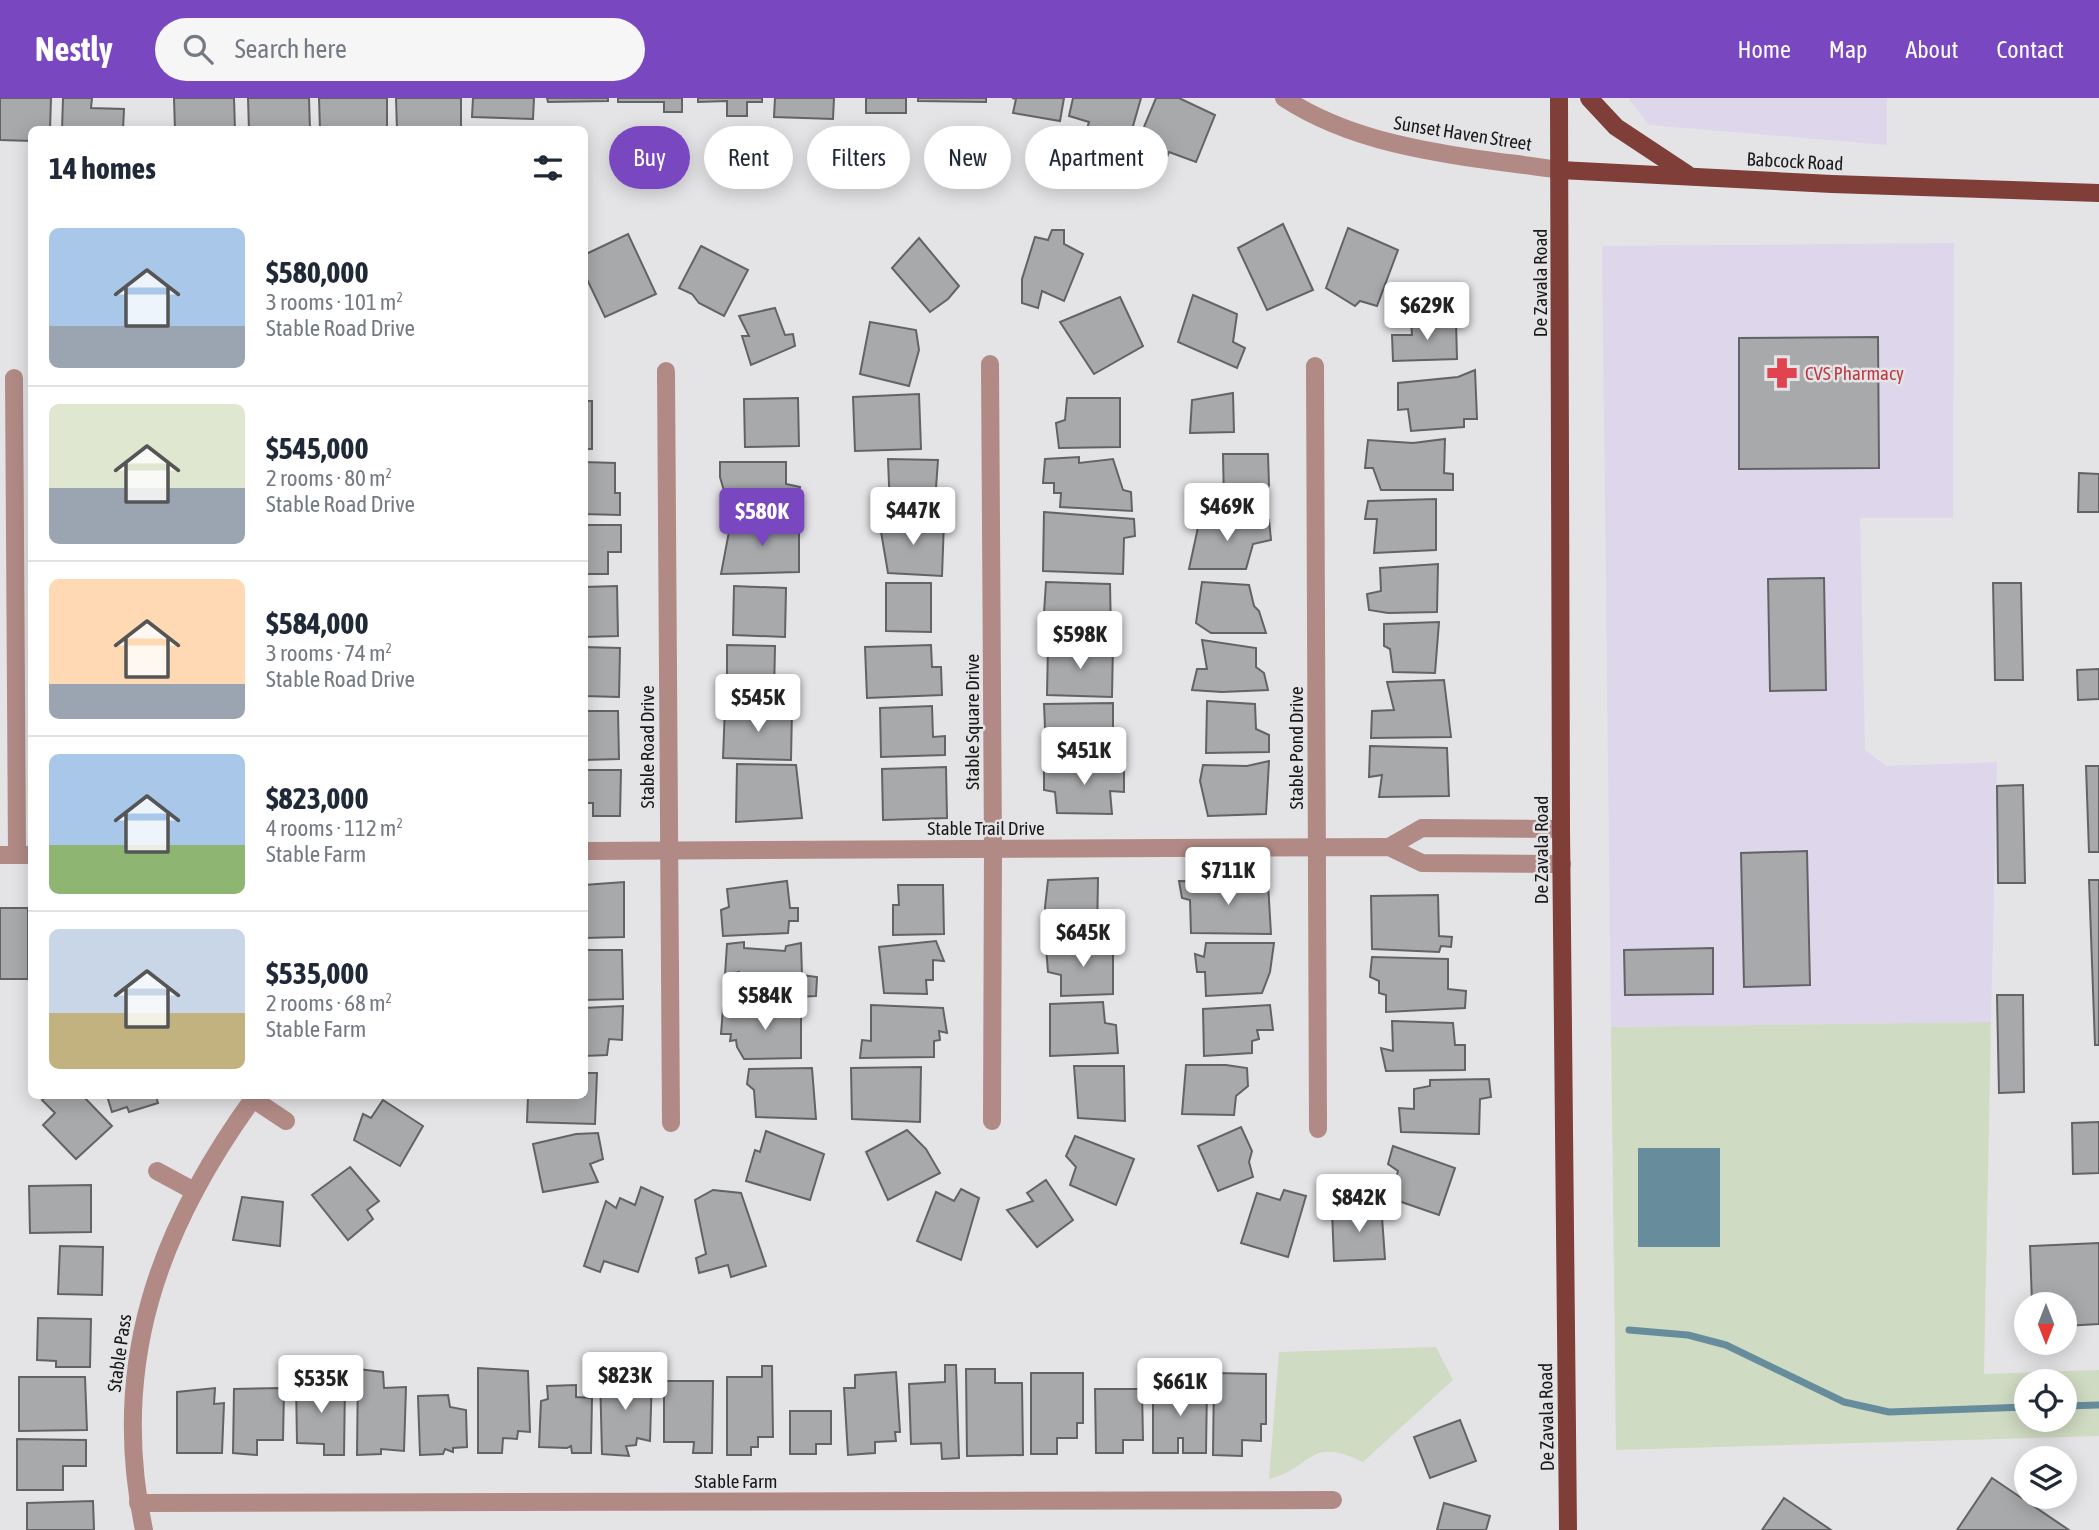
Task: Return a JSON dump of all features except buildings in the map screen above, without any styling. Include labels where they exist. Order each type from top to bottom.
[{"type":"main road","points":[[1559,98],[1560,170]]},
{"type":"main road","points":[[1589,98],[1616,127],[1690,176]]},
{"type":"main road","name":"Babcock Road","points":[[1560,170],[1846,185],[2099,192]]},
{"type":"main road","name":"De Zavala Road","points":[[1560,170],[1561,829],[1568,1530]]},
{"type":"street","name":"Sunset Haven Street","points":[[1284,98],[1348,130],[1377,140],[1560,170]]},
{"type":"street","name":"Stable Square Drive","points":[[990,364],[992,1121]]},
{"type":"street","name":"Stable Pond Drive","points":[[1315,366],[1318,1129]]},
{"type":"street","name":"Stable Road Drive","points":[[666,371],[671,1123]]},
{"type":"street","points":[[14,379],[16,855]]},
{"type":"street","name":"Stable Trail Drive","points":[[1389,847],[1422,828],[1561,829]]},
{"type":"street","name":"Stable Trail Drive","points":[[588,851],[1389,847],[1422,863],[1562,864]]},
{"type":"street","name":"Stable Pass","points":[[144,1530],[138,1503],[133,1452],[133,1399],[138,1347],[149,1299],[194,1191],[253,1099]]},
{"type":"street","name":"Stable Pass","points":[[257,1099],[286,1121]]},
{"type":"street","points":[[157,1171],[194,1191]]},
{"type":"street","name":"Stable Farm","points":[[138,1503],[1333,1500]]},
{"type":"shaded area","points":[[1628,98],[1887,98],[1887,145],[1649,125]]},
{"type":"shaded area","points":[[1954,243],[1953,518],[1860,518],[1865,750],[1886,766],[1997,762],[1991,1022],[1611,1027],[1602,246]]},
{"type":"green space","points":[[1991,1022],[1984,1374],[2014,1373],[2014,1432],[2077,1432],[2077,1371],[2099,1370],[2099,1436],[1616,1450],[1611,1027]]},
{"type":"green space","points":[[1436,1347],[1453,1380],[1363,1462],[1331,1452],[1321,1453],[1269,1479],[1279,1352]]},
{"type":"water","points":[[1638,1148],[1720,1148],[1720,1247],[1638,1247]]},
{"type":"waterway","points":[[1629,1330],[1688,1335],[1726,1345],[1844,1402],[1889,1412],[2014,1407]]},
{"type":"waterway","points":[[2077,1406],[2099,1405]]},
{"type":"place","name":"CVS Pharmacy","points":[[1782,373]]}]
